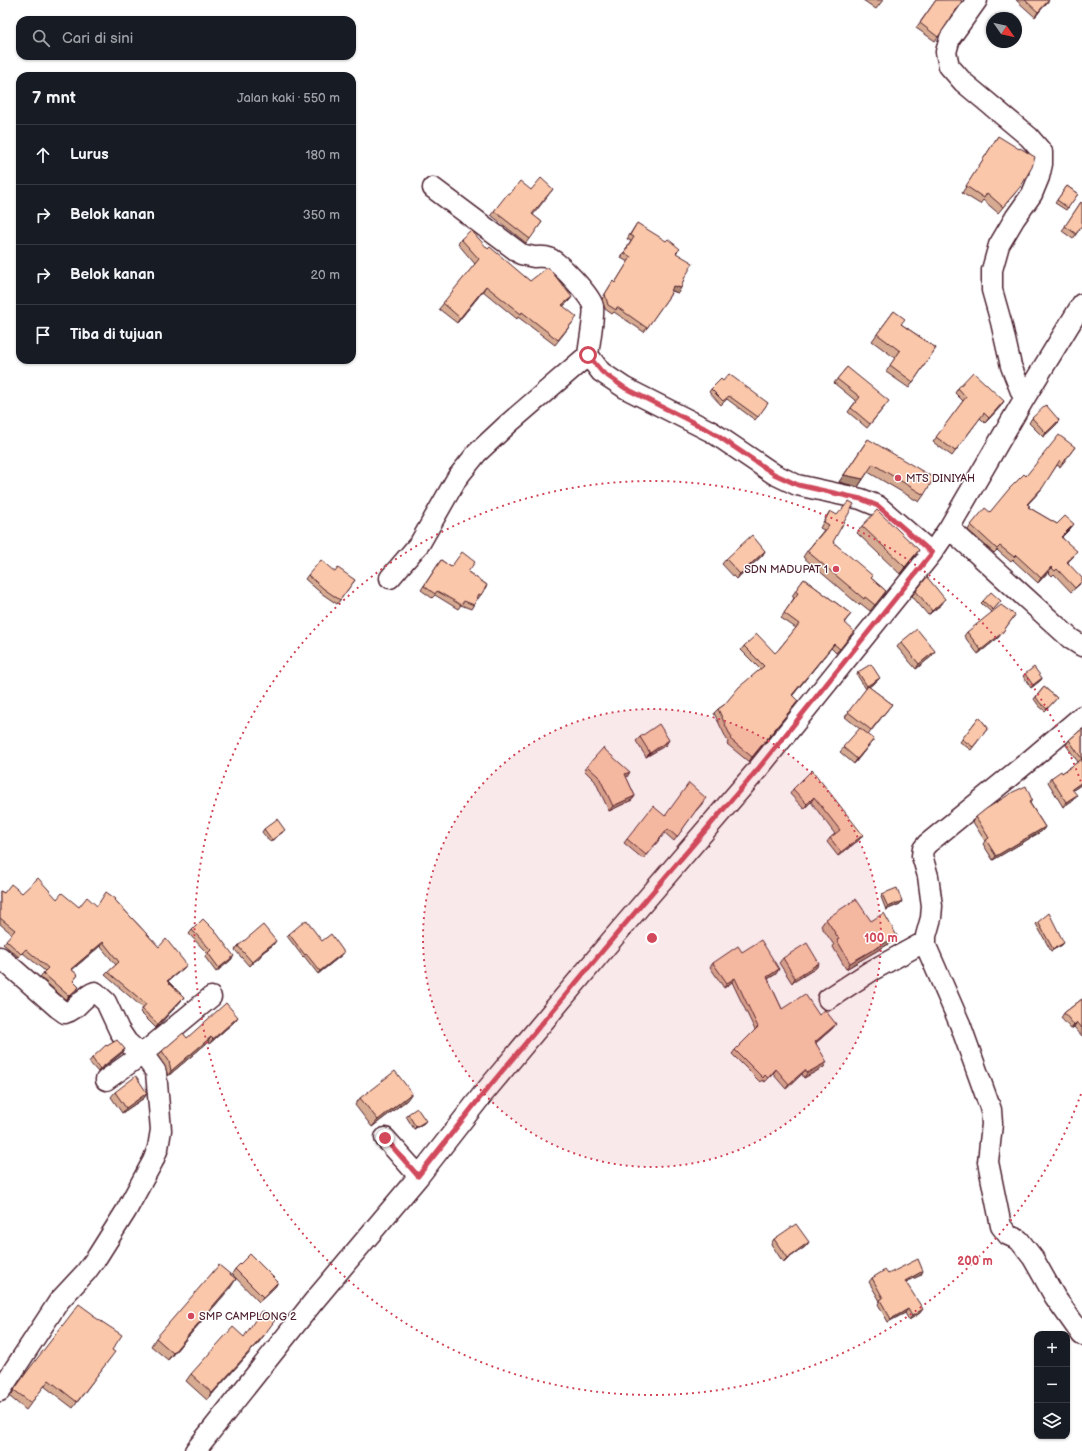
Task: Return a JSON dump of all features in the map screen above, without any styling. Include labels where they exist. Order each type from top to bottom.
[{"type":"street","points":[[977,0],[950,38],[946,52],[949,66],[963,82],[1029,137],[1042,152],[1042,164],[1039,177],[1032,194],[1015,218],[999,245],[992,270],[992,290],[1011,366],[1024,399]]},
{"type":"street","points":[[390,578],[420,543],[457,478],[478,453],[508,424],[588,355],[594,314],[593,306],[587,296],[555,262],[547,257],[533,257],[521,254],[433,188]]},
{"type":"street","points":[[195,1451],[314,1301],[418,1176],[503,1070],[620,930],[758,769],[932,553],[949,528],[1024,399],[1082,304]]},
{"type":"street","points":[[588,355],[602,372],[625,388],[712,432],[774,474],[798,485],[861,499],[878,506],[932,553]]},
{"type":"street","points":[[949,528],[1071,639],[1082,646]]},
{"type":"street","points":[[1082,716],[927,844],[923,849],[922,856],[928,876],[932,906],[926,946],[928,954],[960,1024],[991,1110],[992,1124],[988,1162],[1001,1226],[1008,1235],[1019,1240],[1033,1258],[1055,1297],[1082,1335]]},
{"type":"street","points":[[828,999],[871,971],[926,941]]},
{"type":"street","points":[[0,957],[58,1008],[65,1012],[71,1012],[89,994],[95,992],[106,1002],[119,1030],[127,1042],[148,1061],[156,1072],[158,1081],[161,1130],[154,1161],[126,1211],[97,1257],[86,1272],[68,1290],[60,1301],[0,1391]]},
{"type":"street","points":[[106,1080],[140,1055],[211,997]]},
{"type":"street","points":[[385,1138],[418,1176]]},
{"type":"building","points":[[936,0],[962,1],[938,37],[920,23]]},
{"type":"building","points":[[1025,0],[1049,0],[1038,12]]},
{"type":"building","points":[[998,136],[1035,157],[1032,167],[1021,186],[1003,207],[987,193],[984,198],[966,186]]},
{"type":"building","points":[[541,178],[553,189],[532,214],[542,222],[530,239],[494,211],[508,193],[510,194],[520,181],[531,190]]},
{"type":"building","points":[[1067,186],[1078,194],[1068,208],[1057,200]]},
{"type":"building","points":[[1081,202],[1082,225],[1076,234],[1065,226]]},
{"type":"building","points":[[637,223],[666,241],[668,239],[680,249],[676,253],[693,263],[681,288],[673,286],[670,295],[647,328],[617,307],[616,310],[608,305],[605,294],[613,281],[615,283],[631,257],[624,253],[634,237],[630,235]]},
{"type":"building","points":[[471,230],[488,249],[490,247],[530,281],[548,267],[572,297],[562,305],[577,317],[558,340],[522,312],[521,314],[486,286],[460,318],[443,303],[479,259],[461,239]]},
{"type":"building","points":[[894,311],[905,319],[901,324],[936,348],[913,382],[890,365],[900,351],[877,334]]},
{"type":"building","points":[[847,367],[889,401],[870,424],[851,408],[860,397],[837,379]]},
{"type":"building","points":[[973,372],[1004,401],[989,418],[984,413],[955,451],[936,437],[966,397],[958,388]]},
{"type":"building","points":[[729,374],[768,403],[758,417],[729,396],[723,401],[711,389],[721,379],[723,381]]},
{"type":"building","points":[[1046,405],[1059,420],[1046,433],[1032,418]]},
{"type":"building","points":[[1059,435],[1075,447],[1063,463],[1060,460],[1043,487],[1027,504],[1030,506],[1028,507],[1057,524],[1065,516],[1074,524],[1061,537],[1077,551],[1067,562],[1082,578],[1082,581],[1075,588],[1057,569],[1055,571],[1051,567],[1041,578],[1016,555],[1014,557],[1000,546],[997,549],[971,525],[985,508],[990,512],[1024,474],[1026,476]]},
{"type":"building","points":[[868,439],[934,478],[924,495],[873,464],[863,479],[844,475]]},
{"type":"building","points":[[849,501],[854,504],[833,542],[873,576],[871,578],[886,591],[875,605],[865,597],[864,599],[807,551],[829,525],[824,522],[830,511],[837,515]]},
{"type":"building","points":[[877,510],[919,550],[905,567],[862,526]]},
{"type":"building","points":[[752,535],[765,551],[740,574],[726,559]]},
{"type":"building","points":[[462,552],[475,562],[468,572],[487,585],[481,595],[479,594],[474,605],[464,601],[461,605],[437,591],[435,594],[424,586],[441,560],[451,567]]},
{"type":"building","points":[[321,560],[335,572],[338,568],[355,580],[340,600],[308,575]]},
{"type":"building","points":[[927,577],[945,599],[932,611],[916,591]]},
{"type":"building","points":[[804,579],[851,614],[844,622],[854,631],[840,649],[834,644],[792,695],[798,701],[752,757],[730,739],[731,737],[718,709],[724,705],[739,687],[764,666],[744,646],[757,634],[775,653],[799,624],[784,613],[798,593],[795,591]]},
{"type":"building","points":[[991,592],[1001,601],[993,610],[983,601]]},
{"type":"building","points":[[1001,605],[1015,615],[1002,633],[981,650],[967,632]]},
{"type":"building","points":[[917,629],[935,651],[919,664],[901,642]]},
{"type":"building","points":[[871,664],[880,678],[867,686],[858,672]]},
{"type":"building","points":[[1034,667],[1042,678],[1033,685],[1025,674]]},
{"type":"building","points":[[868,686],[892,704],[871,730],[848,712]]},
{"type":"building","points":[[1044,687],[1057,698],[1047,709],[1036,697]]},
{"type":"building","points":[[979,717],[988,728],[973,747],[962,739]]},
{"type":"building","points":[[659,724],[669,740],[650,753],[640,737]]},
{"type":"building","points":[[860,728],[874,739],[857,759],[843,747]]},
{"type":"building","points":[[1082,729],[1082,759],[1069,740]]},
{"type":"building","points":[[603,748],[630,772],[625,774],[635,796],[613,806],[599,777],[587,766]]},
{"type":"building","points":[[1082,759],[1082,782],[1072,789],[1077,795],[1066,802],[1051,778],[1061,771],[1062,773]]},
{"type":"building","points":[[812,770],[863,835],[841,852],[830,838],[840,830],[814,797],[807,804],[793,789]]},
{"type":"building","points":[[689,783],[706,798],[677,837],[668,829],[646,855],[627,839],[653,806],[665,816]]},
{"type":"building","points":[[1026,786],[1032,800],[1029,802],[1045,827],[996,856],[986,840],[989,838],[976,817],[1013,792]]},
{"type":"building","points":[[277,819],[285,830],[272,840],[264,829]]},
{"type":"building","points":[[38,878],[57,899],[62,893],[79,907],[87,897],[97,906],[106,892],[116,899],[115,900],[159,947],[166,939],[187,965],[167,981],[184,997],[158,1024],[142,1009],[146,1004],[108,972],[119,962],[103,942],[71,969],[78,975],[73,981],[79,987],[69,996],[43,973],[48,968],[26,949],[21,954],[6,940],[15,930],[0,918],[0,891],[4,893],[11,884],[22,893]]},
{"type":"building","points":[[897,888],[902,901],[888,907],[882,894]]},
{"type":"building","points":[[856,899],[871,921],[884,913],[897,936],[850,963],[837,940],[839,939],[826,919]]},
{"type":"building","points":[[1049,913],[1064,943],[1053,949],[1038,922]]},
{"type":"building","points":[[203,919],[215,931],[234,956],[219,968],[208,953],[211,950],[192,930]]},
{"type":"building","points":[[306,920],[322,941],[331,934],[344,952],[320,971],[306,954],[305,955],[289,934]]},
{"type":"building","points":[[263,925],[276,941],[252,962],[238,946]]},
{"type":"building","points":[[761,940],[779,969],[767,977],[782,1009],[805,994],[819,1015],[825,1010],[836,1024],[815,1042],[827,1062],[807,1073],[805,1070],[789,1084],[776,1069],[768,1078],[765,1075],[763,1078],[735,1050],[758,1027],[735,978],[727,983],[713,963],[738,946],[742,952]]},
{"type":"building","points":[[807,943],[819,963],[795,978],[783,958]]},
{"type":"building","points":[[1082,999],[1082,1028],[1077,1022],[1074,1025],[1064,1013]]},
{"type":"building","points":[[226,1003],[238,1017],[213,1039],[211,1037],[171,1071],[169,1061],[162,1051],[183,1033],[187,1038]]},
{"type":"building","points":[[117,1040],[125,1049],[100,1069],[92,1058],[106,1045],[107,1046]]},
{"type":"building","points":[[395,1071],[412,1093],[378,1120],[360,1098]]},
{"type":"building","points":[[136,1076],[147,1093],[126,1108],[115,1092]]},
{"type":"building","points":[[417,1108],[426,1121],[416,1127],[408,1114]]},
{"type":"building","points":[[796,1224],[809,1242],[787,1258],[774,1239]]},
{"type":"building","name":"SMP CAMPLONG 2","points":[[250,1254],[278,1282],[263,1297],[235,1269]]},
{"type":"building","points":[[918,1259],[923,1271],[905,1281],[923,1309],[912,1316],[908,1309],[891,1319],[880,1300],[883,1298],[872,1278],[885,1270],[888,1274]]},
{"type":"building","name":"SMP CAMPLONG 2","points":[[219,1265],[236,1279],[173,1353],[156,1338]]},
{"type":"building","points":[[79,1304],[94,1315],[93,1316],[122,1335],[112,1350],[115,1352],[77,1402],[49,1380],[31,1403],[14,1390]]},
{"type":"building","name":"SMP CAMPLONG 2","points":[[261,1311],[275,1320],[265,1334],[212,1393],[191,1374],[233,1327],[244,1337]]},
{"type":"place","name":"MTS DINIYAH","points":[[898,478]]},
{"type":"place","name":"SDN MADUPAT 1","points":[[836,569]]},
{"type":"place","name":"SMP CAMPLONG 2","points":[[191,1316]]},
{"type":"route","points":[[385,1138],[418,1176],[483,1094],[620,930],[758,769],[932,553],[878,506],[861,499],[798,485],[774,474],[712,432],[625,388],[602,372],[588,355]]}]
